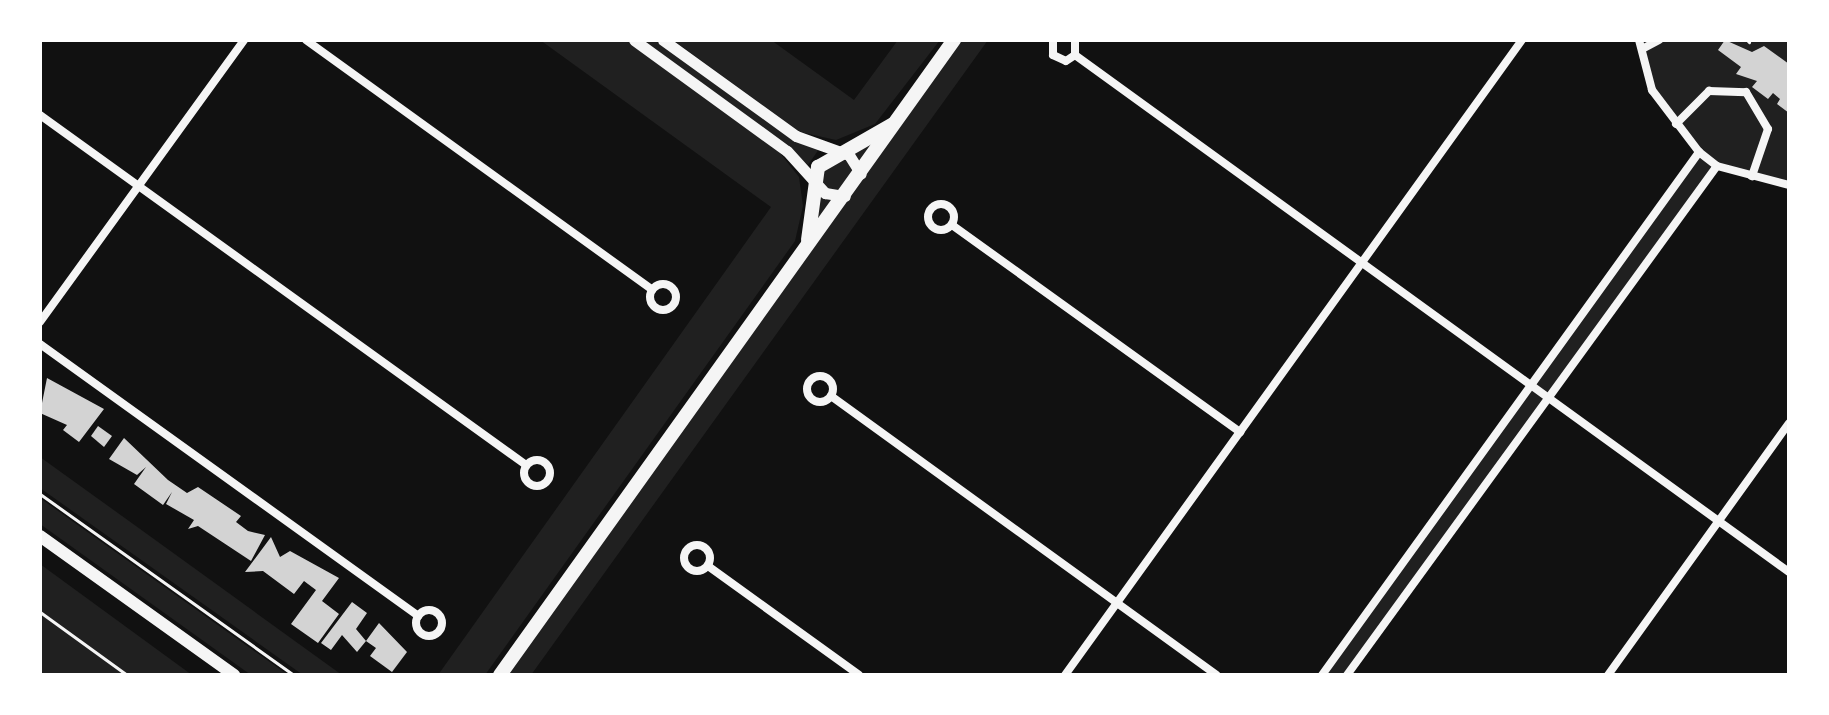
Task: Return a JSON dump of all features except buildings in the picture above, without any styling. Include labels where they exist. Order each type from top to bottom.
[{"type":"main road","points":[[500,675],[954,40]]},
{"type":"main road","points":[[804,253],[818,167],[839,151],[896,121]]},
{"type":"main road","points":[[40,536],[234,675]]},
{"type":"street","points":[[40,322],[244,40]]},
{"type":"street","points":[[306,40],[652,290]]},
{"type":"street","points":[[634,40],[787,151],[817,186],[845,196]]},
{"type":"street","points":[[663,40],[796,136],[839,151],[861,174]]},
{"type":"street","points":[[1053,40],[1056,59],[1075,55],[1789,572]]},
{"type":"street","points":[[1075,40],[1075,55]]},
{"type":"street","points":[[1065,675],[1522,40]]},
{"type":"street","points":[[1659,40],[1641,44],[1652,90],[1699,152],[1717,166],[1789,185]]},
{"type":"street","points":[[1676,124],[1709,91],[1746,92],[1768,129],[1752,176]]},
{"type":"street","points":[[40,115],[526,465]]},
{"type":"street","points":[[1322,675],[1699,152]]},
{"type":"street","points":[[1347,675],[1717,166]]},
{"type":"street","points":[[952,225],[1240,432]]},
{"type":"street","points":[[40,344],[418,616]]},
{"type":"street","points":[[831,396],[1217,675]]},
{"type":"street","points":[[1608,675],[1789,423]]},
{"type":"street","points":[[708,566],[859,675]]},
{"type":"path","points":[[40,494],[294,675]]},
{"type":"path","points":[[40,612],[127,675]]},
{"type":"shaded area","points":[[540,40],[626,40],[776,148],[799,177],[803,206],[795,241],[485,675],[438,675],[771,207]]},
{"type":"shaded area","points":[[643,40],[655,40],[794,140],[819,149],[808,165]]},
{"type":"shaded area","points":[[673,40],[771,40],[854,100],[898,40],[940,40],[875,124],[836,140],[800,132]]},
{"type":"shaded area","points":[[954,40],[988,40],[531,675],[500,675],[804,253],[815,177],[880,133]]},
{"type":"shaded area","points":[[1639,40],[1789,40],[1789,185],[1717,166],[1347,675],[1322,675],[1698,152],[1652,90]]},
{"type":"shaded area","points":[[40,457],[342,675],[303,675],[40,488]]},
{"type":"shaded area","points":[[40,498],[288,675],[251,675],[40,524]]},
{"type":"shaded area","points":[[40,564],[192,675],[40,675]]}]
